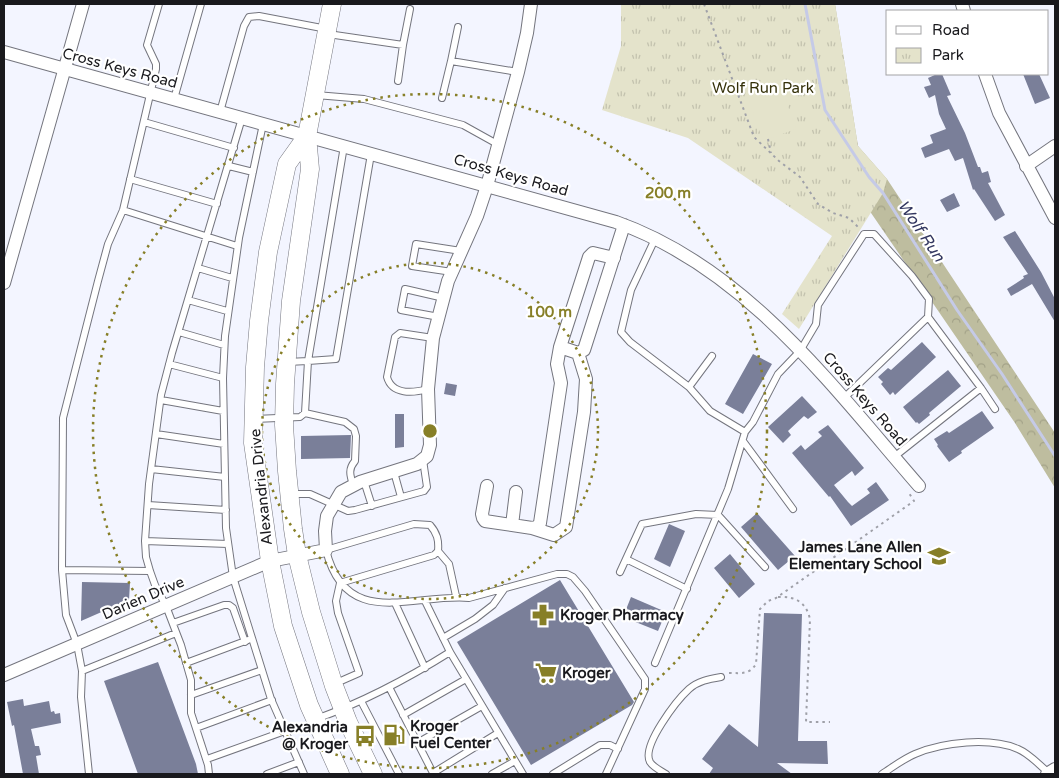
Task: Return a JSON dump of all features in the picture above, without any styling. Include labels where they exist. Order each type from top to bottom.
[{"type":"main road","name":"Alexandria Drive","points":[[332,4],[307,136],[310,169],[291,301],[284,418],[289,494],[297,556],[321,648],[333,684],[373,774]]},
{"type":"main road","name":"Alexandria Drive","points":[[307,136],[287,164],[268,252],[254,367],[253,443],[270,561],[286,636],[294,664],[315,720],[340,774]]},
{"type":"street","points":[[4,283],[83,4]]},
{"type":"street","points":[[326,550],[325,522],[332,505],[341,492],[359,483],[417,464],[426,456],[430,445],[428,389],[433,338],[452,272],[477,216],[487,186],[518,72],[527,33],[531,4]]},
{"type":"street","name":"Cross Keys Road","points":[[4,52],[624,225],[656,238],[704,267],[734,289],[800,350],[844,398],[919,486]]},
{"type":"street","points":[[984,75],[999,113],[1055,218]]},
{"type":"street","points":[[1026,166],[1055,146]]},
{"type":"street","points":[[560,347],[578,353],[584,350],[624,225]]},
{"type":"street","points":[[532,528],[537,527],[540,523],[548,474],[561,383],[556,364],[560,347],[589,257],[594,253],[614,258]]},
{"type":"street","points":[[487,486],[482,518],[486,521],[532,528],[554,535],[566,527],[584,412],[586,379],[578,353]]},
{"type":"street","points":[[512,525],[516,492]]},
{"type":"street","name":"Darien Drive","points":[[4,675],[270,561],[326,550]]},
{"type":"lane","points":[[88,774],[81,698],[82,670],[77,644],[66,615],[62,570],[63,418],[108,244],[123,210],[151,93],[156,66],[147,45],[159,4]]},
{"type":"lane","points":[[174,99],[201,4]]},
{"type":"lane","points":[[398,81],[410,9]]},
{"type":"lane","points":[[220,112],[244,26],[250,17],[259,16],[327,32],[403,45]]},
{"type":"lane","points":[[442,98],[458,27]]},
{"type":"lane","points":[[451,61],[518,72]]},
{"type":"lane","points":[[315,95],[364,100],[464,125],[499,145]]},
{"type":"lane","points":[[209,774],[206,759],[190,713],[191,680],[173,624],[150,571],[146,557],[145,541],[151,469],[160,400],[242,118]]},
{"type":"lane","points":[[144,122],[234,148]]},
{"type":"lane","points":[[263,124],[237,246],[224,345],[223,412],[228,544],[233,577],[262,670],[272,700],[304,774]]},
{"type":"lane","points":[[254,419],[300,417],[305,413],[308,361],[344,146]]},
{"type":"lane","points":[[286,362],[336,359],[371,154]]},
{"type":"lane","points":[[228,166],[253,172]]},
{"type":"lane","points":[[130,179],[217,204]]},
{"type":"lane","points":[[123,210],[237,246]]},
{"type":"lane","points":[[655,663],[718,515],[746,432],[778,374],[800,350],[816,324],[818,305],[864,234],[874,234],[912,276],[929,299],[928,317],[996,409]]},
{"type":"lane","points":[[656,238],[630,290],[621,332],[630,342],[689,387],[710,411],[746,432]]},
{"type":"lane","points":[[452,272],[412,266],[416,244],[461,251]]},
{"type":"lane","points":[[198,268],[232,278]]},
{"type":"lane","points":[[439,317],[401,310],[405,289],[444,298]]},
{"type":"lane","points":[[188,300],[228,311]]},
{"type":"lane","points":[[844,398],[928,317]]},
{"type":"lane","points":[[179,332],[224,345]]},
{"type":"lane","points":[[428,389],[414,393],[406,392],[394,388],[389,383],[387,377],[395,338],[400,333],[433,338]]},
{"type":"lane","points":[[689,387],[712,356]]},
{"type":"lane","points":[[169,364],[223,378]]},
{"type":"lane","points":[[894,457],[981,388]]},
{"type":"lane","points":[[160,400],[223,412]]},
{"type":"lane","points":[[305,413],[344,422],[354,429],[356,436],[355,461],[349,472],[359,483],[372,506]]},
{"type":"lane","points":[[156,434],[224,444]]},
{"type":"lane","points":[[743,441],[793,509]]},
{"type":"lane","points":[[289,494],[310,494],[348,511],[372,506],[424,491],[427,488],[423,460]]},
{"type":"lane","points":[[151,469],[225,477]]},
{"type":"lane","points":[[394,472],[401,497]]},
{"type":"lane","points":[[148,505],[226,510]]},
{"type":"lane","points":[[620,572],[642,524],[696,514],[718,515],[764,567]]},
{"type":"lane","points":[[340,583],[434,555],[438,551],[439,543],[435,531],[430,525],[422,523],[326,550],[330,564],[340,583],[347,590],[360,597],[375,602],[395,603],[456,596],[469,598],[557,574],[567,574],[573,577],[586,591],[617,636],[646,683],[606,774]]},
{"type":"lane","points":[[145,541],[228,544]]},
{"type":"lane","points":[[438,551],[448,564],[456,596]]},
{"type":"lane","points":[[626,559],[687,589]]},
{"type":"lane","points":[[62,570],[150,571]]},
{"type":"lane","points":[[333,684],[359,673],[338,613],[336,601],[340,583]]},
{"type":"lane","points":[[443,638],[475,619],[493,605],[505,588]]},
{"type":"lane","points":[[425,601],[450,652],[523,774]]},
{"type":"lane","points":[[395,603],[425,668]]},
{"type":"lane","points":[[173,624],[224,605],[229,605],[233,608],[245,642]]},
{"type":"lane","points":[[82,670],[176,633]]},
{"type":"lane","points":[[186,663],[252,639]]},
{"type":"lane","points":[[315,720],[389,687],[450,652]]},
{"type":"lane","points":[[191,695],[262,670]]},
{"type":"lane","points":[[666,774],[650,762],[648,753],[651,743],[665,718],[689,689],[704,680],[720,676]]},
{"type":"lane","points":[[404,715],[466,679]]},
{"type":"lane","points":[[389,687],[432,774],[498,733]]},
{"type":"lane","points":[[196,728],[272,700]]},
{"type":"lane","points":[[361,701],[399,774]]},
{"type":"lane","points":[[417,743],[482,706]]},
{"type":"lane","points":[[206,759],[285,730]]},
{"type":"lane","points":[[886,773],[916,753],[948,745],[974,742],[1017,748],[1050,773]]},
{"type":"lane","points":[[553,774],[600,745],[610,745],[618,749]]},
{"type":"lane","points":[[492,774],[515,761]]},
{"type":"lane","points":[[267,774],[299,762]]},
{"type":"path","points":[[704,4],[754,137],[771,154],[800,177],[818,204],[833,213],[849,218],[864,234]]},
{"type":"path","points":[[768,139],[771,154]]},
{"type":"path","points":[[720,676],[725,672],[747,673],[756,664],[760,609],[768,601],[776,598],[914,500],[909,494],[919,486]]},
{"type":"path","points":[[776,598],[798,599],[808,611],[810,619],[806,722],[830,722]]},
{"type":"green space","name":"Wolf Run Park","points":[[621,4],[835,4],[858,146],[887,179],[883,193],[799,329],[782,314],[832,236],[688,138],[602,110],[621,46]]},
{"type":"green space","points":[[835,4],[858,146],[887,179],[1055,433],[1055,488],[1015,423],[869,210],[828,136]]},
{"type":"green space","points":[[779,80],[796,129],[763,141],[746,92]]},
{"type":"building","points":[[935,75],[942,75],[951,95],[947,96],[965,133],[978,167],[980,167],[982,173],[988,171],[991,182],[988,183],[1005,215],[995,221],[973,190],[963,158],[955,161],[949,149],[925,158],[921,148],[933,143],[930,135],[946,129],[939,114],[935,95],[929,98],[924,87],[931,85],[928,78]]},
{"type":"building","points":[[1023,75],[1039,75],[1050,98],[1035,104]]},
{"type":"building","points":[[954,193],[960,206],[947,212],[940,200]]},
{"type":"building","points":[[1015,231],[1041,272],[1055,299],[1055,322],[1032,284],[1011,296],[1007,289],[1028,274],[1003,237]]},
{"type":"building","points":[[922,342],[936,357],[895,395],[893,392],[890,395],[878,377],[888,368],[891,370]]},
{"type":"building","points":[[753,354],[772,364],[743,414],[725,404]]},
{"type":"building","points":[[948,370],[961,386],[929,413],[930,415],[919,424],[916,423],[903,407]]},
{"type":"building","points":[[446,383],[457,385],[455,396],[444,394]]},
{"type":"building","points":[[802,396],[817,412],[808,419],[804,416],[788,431],[791,435],[783,443],[768,427]]},
{"type":"building","points":[[982,411],[994,428],[961,451],[962,453],[949,462],[934,439],[947,431],[949,433]]},
{"type":"building","points":[[395,414],[404,414],[404,447],[395,448]]},
{"type":"building","points":[[828,425],[864,468],[855,476],[852,471],[834,485],[852,506],[870,493],[867,489],[876,482],[889,500],[851,526],[830,496],[792,453],[801,445],[805,450],[822,436],[818,432]]},
{"type":"building","points":[[351,435],[350,458],[301,459],[301,436]]},
{"type":"building","points":[[757,513],[795,556],[778,570],[741,527]]},
{"type":"building","points":[[669,524],[685,531],[670,567],[654,559]]},
{"type":"building","points":[[730,554],[755,584],[739,598],[714,568]]},
{"type":"building","name":"Kroger","points":[[560,580],[634,702],[632,705],[531,765],[457,642]]},
{"type":"building","points":[[82,582],[130,583],[129,600],[81,621]]},
{"type":"building","points":[[631,597],[666,612],[658,631],[623,617]]},
{"type":"building","points":[[764,613],[802,614],[798,741],[827,741],[828,764],[777,763],[792,774],[709,774],[713,768],[702,759],[729,724],[758,747]]},
{"type":"building","points":[[158,662],[198,774],[138,774],[104,681]]},
{"type":"building","points":[[23,699],[24,706],[49,701],[51,712],[54,711],[55,714],[60,713],[61,723],[31,729],[35,746],[39,746],[41,755],[36,756],[39,774],[23,774],[14,725],[12,726],[7,702]]},
{"type":"waterway","name":"Wolf Run","points":[[805,4],[825,110],[869,177],[883,193],[957,310],[1002,374],[1055,456]]},
{"type":"place","name":"James Lane Allen Elementary School","points":[[939,556]]},
{"type":"place","name":"Kroger Pharmacy","points":[[543,615]]},
{"type":"place","name":"Kroger","points":[[546,673]]},
{"type":"place","name":"Kroger Fuel Center","points":[[394,735]]},
{"type":"place","name":"Alexandria @ Kroger","points":[[365,736]]}]
